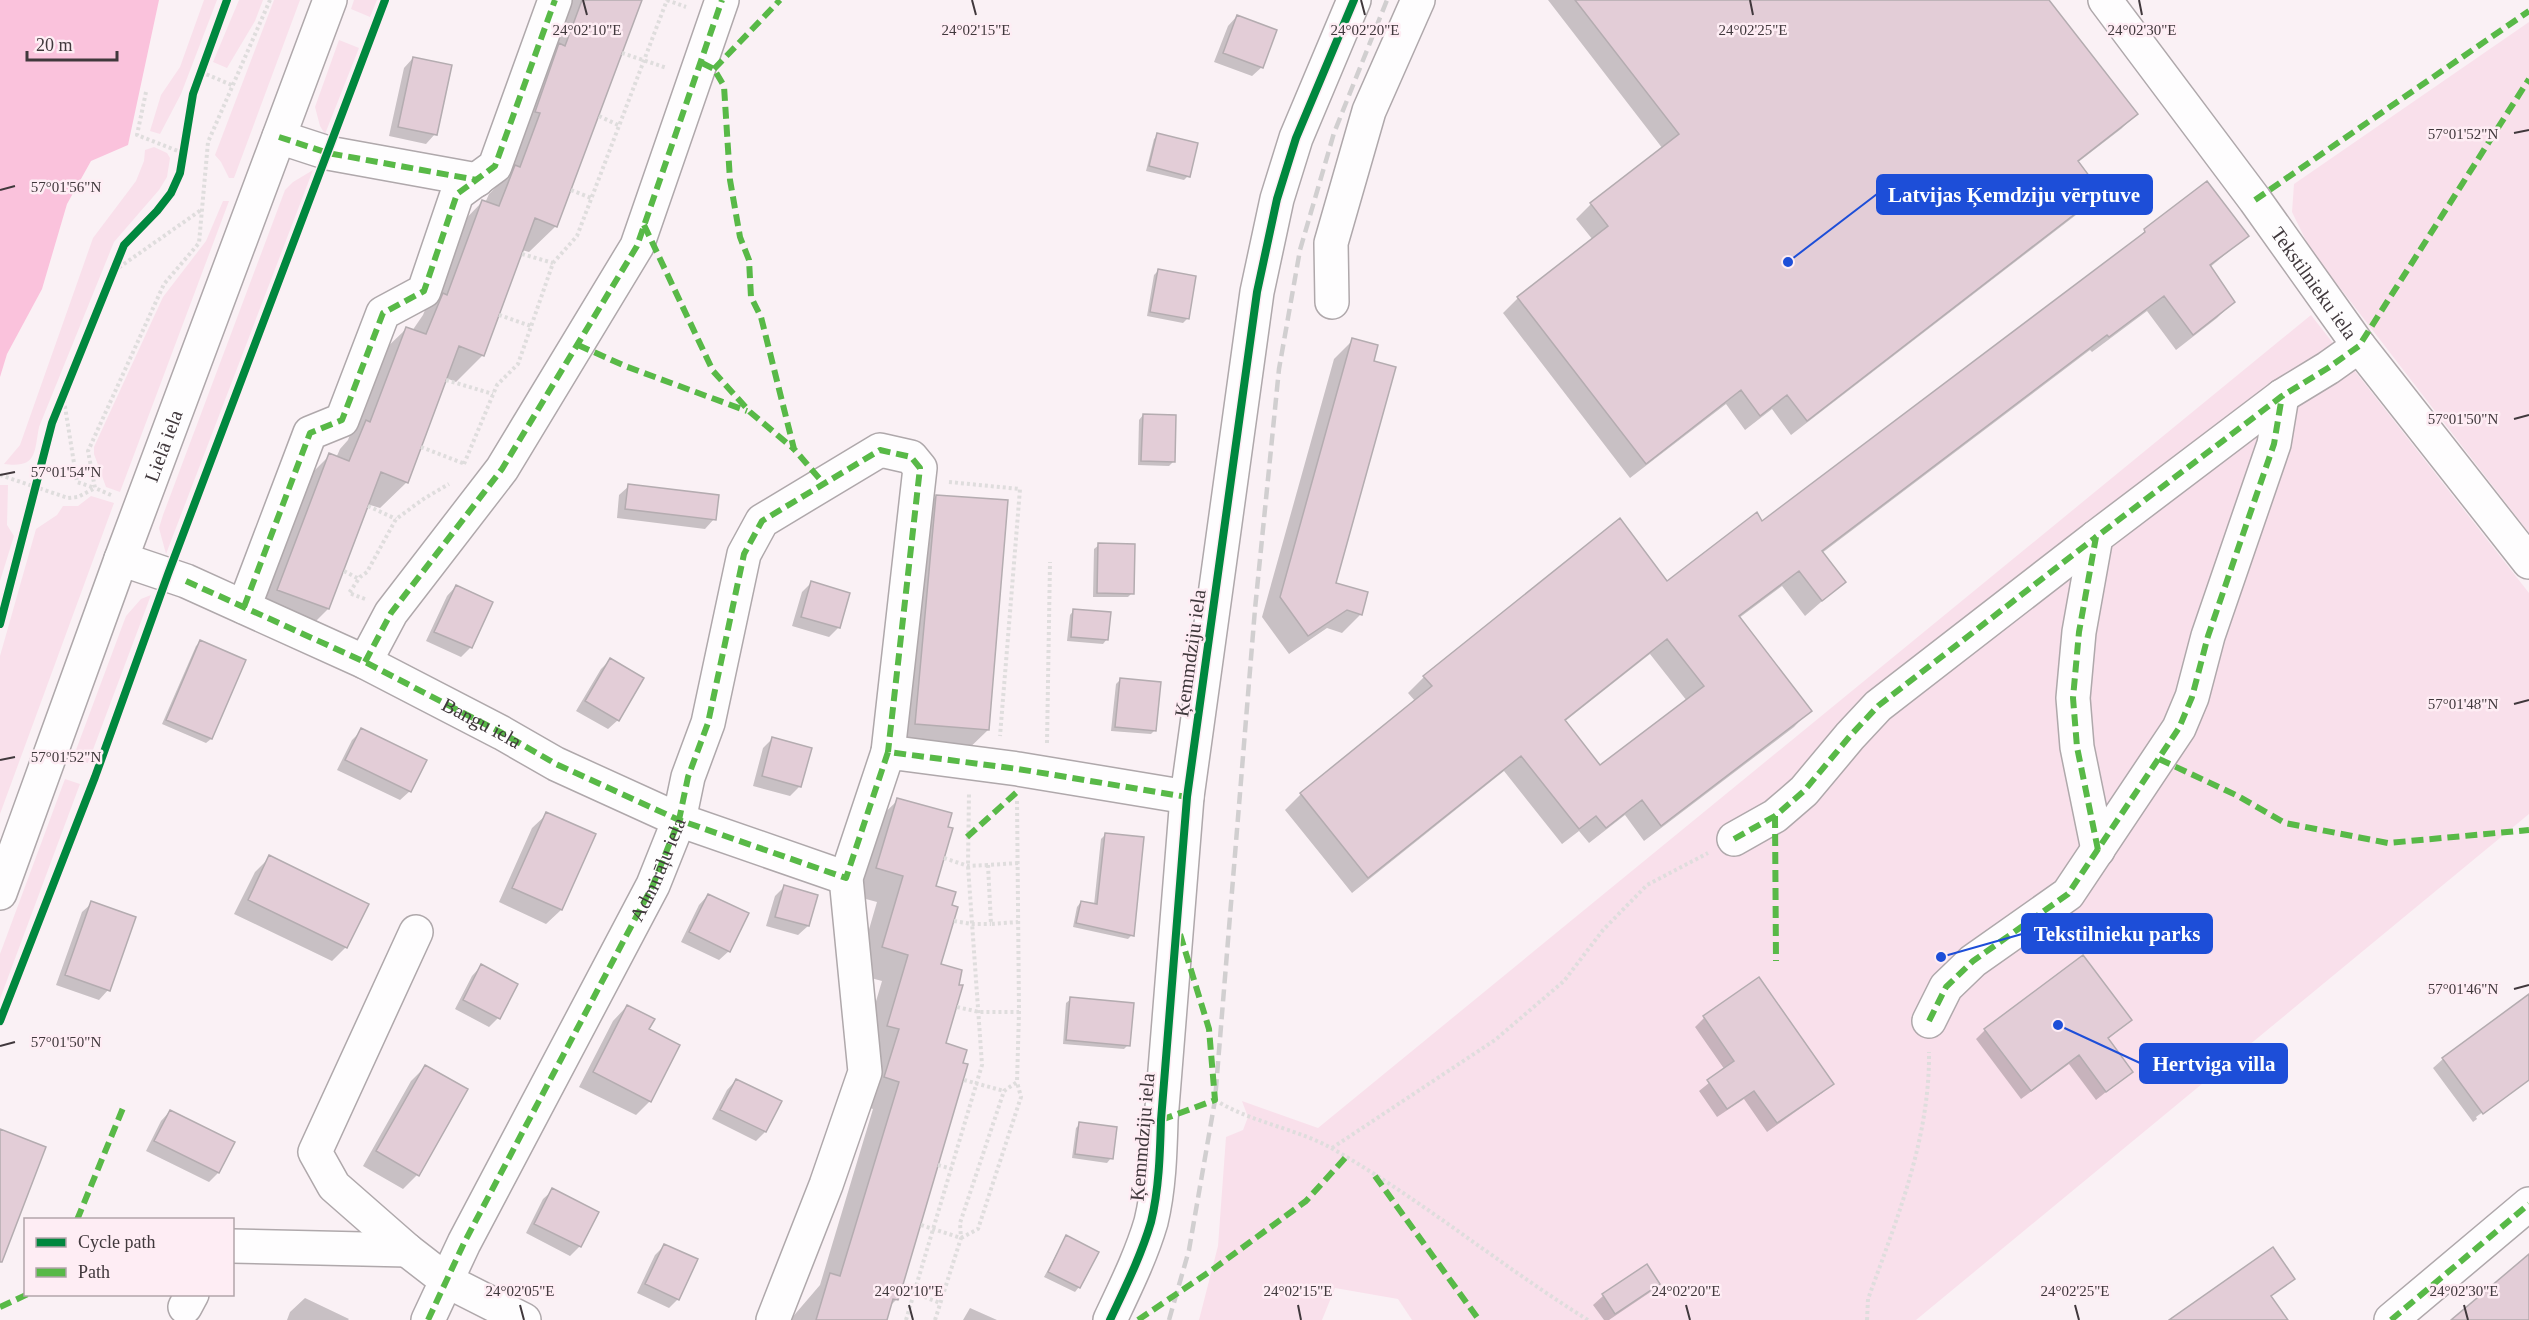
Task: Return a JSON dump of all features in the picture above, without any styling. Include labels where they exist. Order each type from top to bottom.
[{"type":"street","name":"Lielā iela","points":[[0,893],[121,559],[330,0]]},
{"type":"street","points":[[243,607],[310,433],[342,420],[383,313],[424,291],[457,194],[495,166],[555,0]]},
{"type":"street","points":[[365,662],[394,608],[502,469],[637,246],[722,0]]},
{"type":"street","name":"Ķemmdziju iela","points":[[1110,1320],[1135,1266],[1151,1221],[1159,1172],[1161,1120],[1187,797],[1257,292],[1277,199],[1296,138],[1354,0]]},
{"type":"street","points":[[1332,302],[1331,243],[1365,122],[1418,0]]},
{"type":"street","name":"Tekstilnieku iela","points":[[2105,0],[2255,200],[2359,346],[2529,562]]},
{"type":"street","points":[[279,137],[328,153],[477,180]]},
{"type":"street","points":[[1734,839],[1775,816],[1804,791],[1878,706],[2282,396],[2359,346]]},
{"type":"street","points":[[1929,1021],[1946,987],[1973,961],[2068,894],[2179,728],[2192,697],[2208,636],[2274,444],[2282,396]]},
{"type":"street","name":"Admirāļu iela","points":[[428,1320],[464,1243],[653,885],[679,820],[688,777],[708,723],[744,554],[762,521],[880,450],[911,457],[920,468],[919,479]]},
{"type":"street","points":[[773,1320],[826,1185],[865,1071],[846,878],[888,752],[919,479]]},
{"type":"street","points":[[2096,537],[2079,632],[2073,698],[2077,747],[2098,850]]},
{"type":"street","name":"Bangu iela","points":[[121,559],[186,581],[365,662],[502,733],[556,764],[679,820],[846,878]]},
{"type":"street","points":[[888,752],[983,764],[1187,797]]},
{"type":"street","points":[[416,932],[315,1152],[334,1186],[407,1250],[447,1281],[524,1320]]},
{"type":"street","points":[[2391,1320],[2529,1204]]},
{"type":"street","points":[[234,1246],[407,1250]]},
{"type":"path","points":[[95,488],[88,451],[164,284],[199,243],[208,142],[270,0]]},
{"type":"path","points":[[461,472],[497,386],[518,364],[553,262],[577,236],[667,0]]},
{"type":"path","points":[[622,53],[643,60]]},
{"type":"path","points":[[197,83],[205,61]]},
{"type":"path","points":[[201,72],[234,86]]},
{"type":"path","points":[[146,92],[137,135],[184,149],[182,163]]},
{"type":"path","points":[[599,116],[618,125]]},
{"type":"path","points":[[571,190],[591,198]]},
{"type":"path","points":[[114,271],[202,210]]},
{"type":"path","points":[[110,281],[120,254]]},
{"type":"path","points":[[522,254],[553,262]]},
{"type":"path","points":[[499,315],[531,326]]},
{"type":"path","points":[[446,380],[493,394]]},
{"type":"path","points":[[56,414],[67,383]]},
{"type":"path","points":[[63,393],[77,482],[141,507]]},
{"type":"path","points":[[421,447],[464,464]]},
{"type":"path","points":[[0,475],[68,498],[78,497],[95,488]]},
{"type":"path","points":[[32,497],[38,476]]},
{"type":"path","points":[[906,1320],[982,1065],[968,866],[1020,489],[919,479]]},
{"type":"path","points":[[394,608],[349,593],[367,572],[396,519],[425,498],[458,480]]},
{"type":"path","points":[[368,506],[396,519]]},
{"type":"path","points":[[1047,774],[1050,562]]},
{"type":"path","points":[[344,571],[359,579]]},
{"type":"path","points":[[921,1226],[961,1238],[978,1228],[1021,1097],[1017,1082],[1019,1011],[1017,797]]},
{"type":"path","points":[[1332,1148],[1495,1040],[1564,981],[1603,930],[1647,885],[1734,839]]},
{"type":"path","points":[[944,858],[968,866],[1018,863]]},
{"type":"path","points":[[988,865],[991,924]]},
{"type":"path","points":[[954,921],[972,924],[1018,922]]},
{"type":"path","points":[[957,1006],[979,1012],[1019,1011]]},
{"type":"path","points":[[1867,1320],[1868,1299],[1911,1181],[1929,1084],[1929,1021]]},
{"type":"path","points":[[964,1080],[1005,1091]]},
{"type":"path","points":[[935,1320],[961,1238],[960,1223],[1005,1091],[1017,1082]]},
{"type":"path","points":[[1215,1100],[1248,1117],[1274,1124],[1332,1148],[1453,1226],[1533,1286],[1588,1320]]},
{"type":"path","points":[[938,1165],[952,1169]]},
{"type":"path","points":[[902,1288],[940,1303]]},
{"type":"shaded area","points":[[0,0],[159,0],[128,145],[91,161],[67,204],[42,289],[7,354],[0,377]]},
{"type":"shaded area","points":[[204,0],[217,0],[181,94],[160,134],[150,131],[161,95],[180,67]]},
{"type":"shaded area","points":[[239,0],[263,0],[255,21],[227,68],[213,62]]},
{"type":"shaded area","points":[[274,0],[300,0],[234,178],[229,178],[215,155]]},
{"type":"shaded area","points":[[354,0],[377,0],[370,17],[351,9]]},
{"type":"shaded area","points":[[2529,22],[2529,533],[2310,249],[2292,212],[2294,184]]},
{"type":"shaded area","points":[[339,40],[359,48],[325,134],[320,126],[315,107]]},
{"type":"shaded area","points":[[154,147],[167,153],[170,158],[167,177],[159,190],[114,242],[39,427],[32,457],[23,464],[4,464],[20,445],[93,238],[136,181],[144,161],[145,150]]},
{"type":"shaded area","points":[[313,170],[166,554],[159,528],[163,515],[285,190],[293,182]]},
{"type":"shaded area","points":[[223,201],[229,201],[120,492],[106,487],[94,454],[94,447],[163,297],[206,241]]},
{"type":"shaded area","points":[[2311,315],[2529,593],[2529,814],[1916,1320],[1412,1320],[1398,1299],[1335,1288],[1322,1320],[1199,1320],[1218,1246],[1226,1137],[1243,1130],[1248,1117],[1242,1101],[1318,1128]]},
{"type":"shaded area","points":[[0,485],[8,485],[7,525],[14,536],[0,581]]},
{"type":"shaded area","points":[[91,496],[114,503],[0,814],[0,656],[36,529],[57,515],[63,506],[78,506]]},
{"type":"shaded area","points":[[151,595],[88,763],[73,758],[126,616],[141,599]]},
{"type":"shaded area","points":[[65,779],[80,784],[0,999],[0,954]]},
{"type":"building","points":[[582,0],[642,0],[557,227],[535,218],[484,356],[459,346],[408,483],[381,472],[329,609],[277,590],[329,453],[349,461],[366,420],[370,422],[406,327],[426,334],[443,293],[447,295],[482,200],[499,206],[515,165],[520,167],[540,113],[535,112],[559,43],[565,46]]},
{"type":"building","points":[[1575,0],[2049,0],[2138,114],[2078,161],[2102,193],[1807,421],[1787,395],[1760,416],[1741,390],[1646,464],[1517,297],[1608,226],[1590,203],[1679,134]]},
{"type":"building","points":[[1237,15],[1277,30],[1263,68],[1223,53]]},
{"type":"building","points":[[413,57],[452,65],[437,135],[398,127]]},
{"type":"building","points":[[1157,133],[1198,143],[1190,177],[1149,166]]},
{"type":"building","points":[[2207,181],[2249,236],[2210,265],[2235,302],[2193,335],[2164,296],[2109,337],[2107,335],[1822,551],[1846,582],[1822,601],[1799,571],[1739,616],[1812,711],[1661,826],[1642,800],[1606,828],[1596,816],[1579,829],[1521,756],[1368,878],[1300,793],[1432,686],[1423,676],[1620,518],[1667,581],[1757,512],[1762,521],[2145,232],[2144,229]],"holes":[[[1667,639],[1704,686],[1600,765],[1565,720]]]},
{"type":"building","points":[[1158,269],[1196,276],[1189,319],[1150,312]]},
{"type":"building","points":[[1352,338],[1378,345],[1374,361],[1396,367],[1336,583],[1368,592],[1362,615],[1347,610],[1308,636],[1280,597]]},
{"type":"building","points":[[1143,414],[1176,415],[1175,462],[1141,461]]},
{"type":"building","points":[[628,484],[719,495],[716,520],[625,509]]},
{"type":"building","points":[[936,495],[1008,500],[989,730],[915,724]]},
{"type":"building","points":[[1098,543],[1135,544],[1134,594],[1097,593]]},
{"type":"building","points":[[811,581],[850,593],[840,628],[801,617]]},
{"type":"building","points":[[456,585],[493,602],[472,648],[434,632]]},
{"type":"building","points":[[1073,609],[1111,612],[1108,640],[1071,637]]},
{"type":"building","points":[[200,640],[246,660],[212,739],[166,720]]},
{"type":"building","points":[[610,658],[644,678],[619,721],[585,701]]},
{"type":"building","points":[[1120,678],[1161,682],[1156,731],[1115,727]]},
{"type":"building","points":[[361,728],[427,760],[411,792],[345,760]]},
{"type":"building","points":[[772,737],[812,748],[801,787],[762,776]]},
{"type":"building","points":[[897,798],[952,813],[948,827],[953,828],[936,886],[956,892],[952,905],[958,907],[941,964],[962,970],[959,985],[963,985],[946,1043],[967,1050],[963,1063],[968,1064],[902,1288],[898,1300],[893,1299],[887,1320],[816,1320],[830,1273],[840,1276],[899,1082],[884,1077],[899,1029],[887,1026],[908,955],[882,947],[903,876],[876,868]]},
{"type":"building","points":[[546,812],[596,834],[562,910],[512,888]]},
{"type":"building","points":[[1105,833],[1144,837],[1134,936],[1076,923],[1081,901],[1097,904]]},
{"type":"building","points":[[269,855],[369,904],[347,948],[248,900]]},
{"type":"building","points":[[784,885],[818,895],[809,926],[775,917]]},
{"type":"building","points":[[708,894],[749,913],[730,952],[689,932]]},
{"type":"building","points":[[91,901],[136,917],[110,991],[65,975]]},
{"type":"building","points":[[2083,955],[2132,1020],[2108,1038],[2133,1072],[2106,1092],[2079,1055],[2031,1091],[1984,1029]]},
{"type":"building","points":[[481,964],[518,984],[500,1019],[463,1000]]},
{"type":"building","points":[[1759,977],[1834,1084],[1777,1123],[1754,1091],[1727,1109],[1707,1080],[1734,1061],[1703,1016]]},
{"type":"building","points":[[2529,994],[2529,1080],[2483,1114],[2442,1058]]},
{"type":"building","points":[[1070,997],[1134,1003],[1130,1046],[1066,1040]]},
{"type":"building","points":[[627,1005],[655,1019],[649,1029],[680,1045],[651,1102],[593,1072]]},
{"type":"building","points":[[425,1065],[468,1089],[419,1176],[376,1151]]},
{"type":"building","points":[[736,1079],[782,1101],[766,1132],[720,1110]]},
{"type":"building","points":[[170,1110],[235,1142],[219,1173],[154,1141]]},
{"type":"building","points":[[1079,1122],[1117,1127],[1113,1159],[1075,1154]]},
{"type":"building","points":[[0,1129],[46,1147],[2,1262],[0,1262]]},
{"type":"building","points":[[552,1188],[599,1212],[581,1247],[534,1224]]},
{"type":"building","points":[[1066,1235],[1099,1252],[1080,1288],[1048,1272]]},
{"type":"building","points":[[664,1244],[698,1259],[679,1300],[645,1284]]},
{"type":"building","points":[[2273,1247],[2295,1279],[2271,1296],[2288,1320],[2169,1320]]},
{"type":"building","points":[[2529,1254],[2529,1320],[2451,1320]]},
{"type":"building","points":[[1647,1264],[1660,1284],[1615,1314],[1602,1294]]},
{"type":"railway","points":[[1169,1320],[1189,1250],[1215,1100],[1255,609],[1279,369],[1300,250],[1334,133],[1387,0]]},
{"type":"marked path","points":[[244,607],[310,433],[342,420],[383,313],[424,291],[457,194],[495,166],[555,0]]},
{"type":"marked path","points":[[365,662],[391,613],[502,469],[637,246],[722,0]]},
{"type":"marked path","points":[[714,69],[780,0]]},
{"type":"marked path","points":[[2255,200],[2529,11]]},
{"type":"marked path","points":[[702,63],[714,69],[724,86],[730,180],[740,237],[749,260],[751,297],[761,317],[794,449],[824,484]]},
{"type":"marked path","points":[[2098,850],[2077,747],[2073,698],[2079,632],[2096,537],[2282,396],[2359,346],[2529,79]]},
{"type":"marked path","points":[[279,137],[328,153],[477,180]]},
{"type":"marked path","points":[[644,225],[713,371],[750,412],[794,449]]},
{"type":"marked path","points":[[578,345],[625,366],[747,411]]},
{"type":"marked path","points":[[1929,1021],[1946,987],[1973,961],[2068,894],[2179,728],[2192,697],[2208,636],[2274,444],[2282,396]]},
{"type":"marked path","points":[[428,1320],[464,1243],[653,885],[679,820],[688,777],[708,723],[744,554],[762,521],[880,450],[911,457],[920,468],[888,752]]},
{"type":"marked path","points":[[1734,839],[1775,816],[1804,791],[1878,706],[2096,537]]},
{"type":"marked path","points":[[186,581],[365,662],[502,733],[556,764],[679,820],[846,878],[888,752],[1018,769],[1187,797]]},
{"type":"marked path","points":[[2159,759],[2238,796],[2285,823],[2388,843],[2529,830]]},
{"type":"marked path","points":[[967,837],[1017,792]]},
{"type":"marked path","points":[[1775,816],[1776,961]]},
{"type":"marked path","points":[[1161,1120],[1215,1100],[1209,1029],[1180,934]]},
{"type":"marked path","points":[[78,1218],[123,1108]]},
{"type":"marked path","points":[[1138,1320],[1212,1270],[1306,1201],[1346,1157]]},
{"type":"marked path","points":[[1375,1176],[1479,1320]]},
{"type":"marked path","points":[[2391,1320],[2529,1204]]},
{"type":"marked path","points":[[0,1307],[24,1296]]},
{"type":"cycle path","points":[[0,624],[52,423],[124,245],[157,211],[171,193],[180,173],[193,94],[227,0]]},
{"type":"cycle path","points":[[0,1021],[95,777],[168,574],[385,0]]},
{"type":"cycle path","points":[[1110,1320],[1142,1247],[1151,1222],[1156,1197],[1187,797],[1257,292],[1277,199],[1296,138],[1354,0]]},
{"type":"place","name":"Latvijas Ķemdziju vērptuve","points":[[1788,262]]},
{"type":"place","name":"Tekstilnieku parks","points":[[1941,957]]},
{"type":"place","name":"Hertviga villa","points":[[2058,1025]]}]
